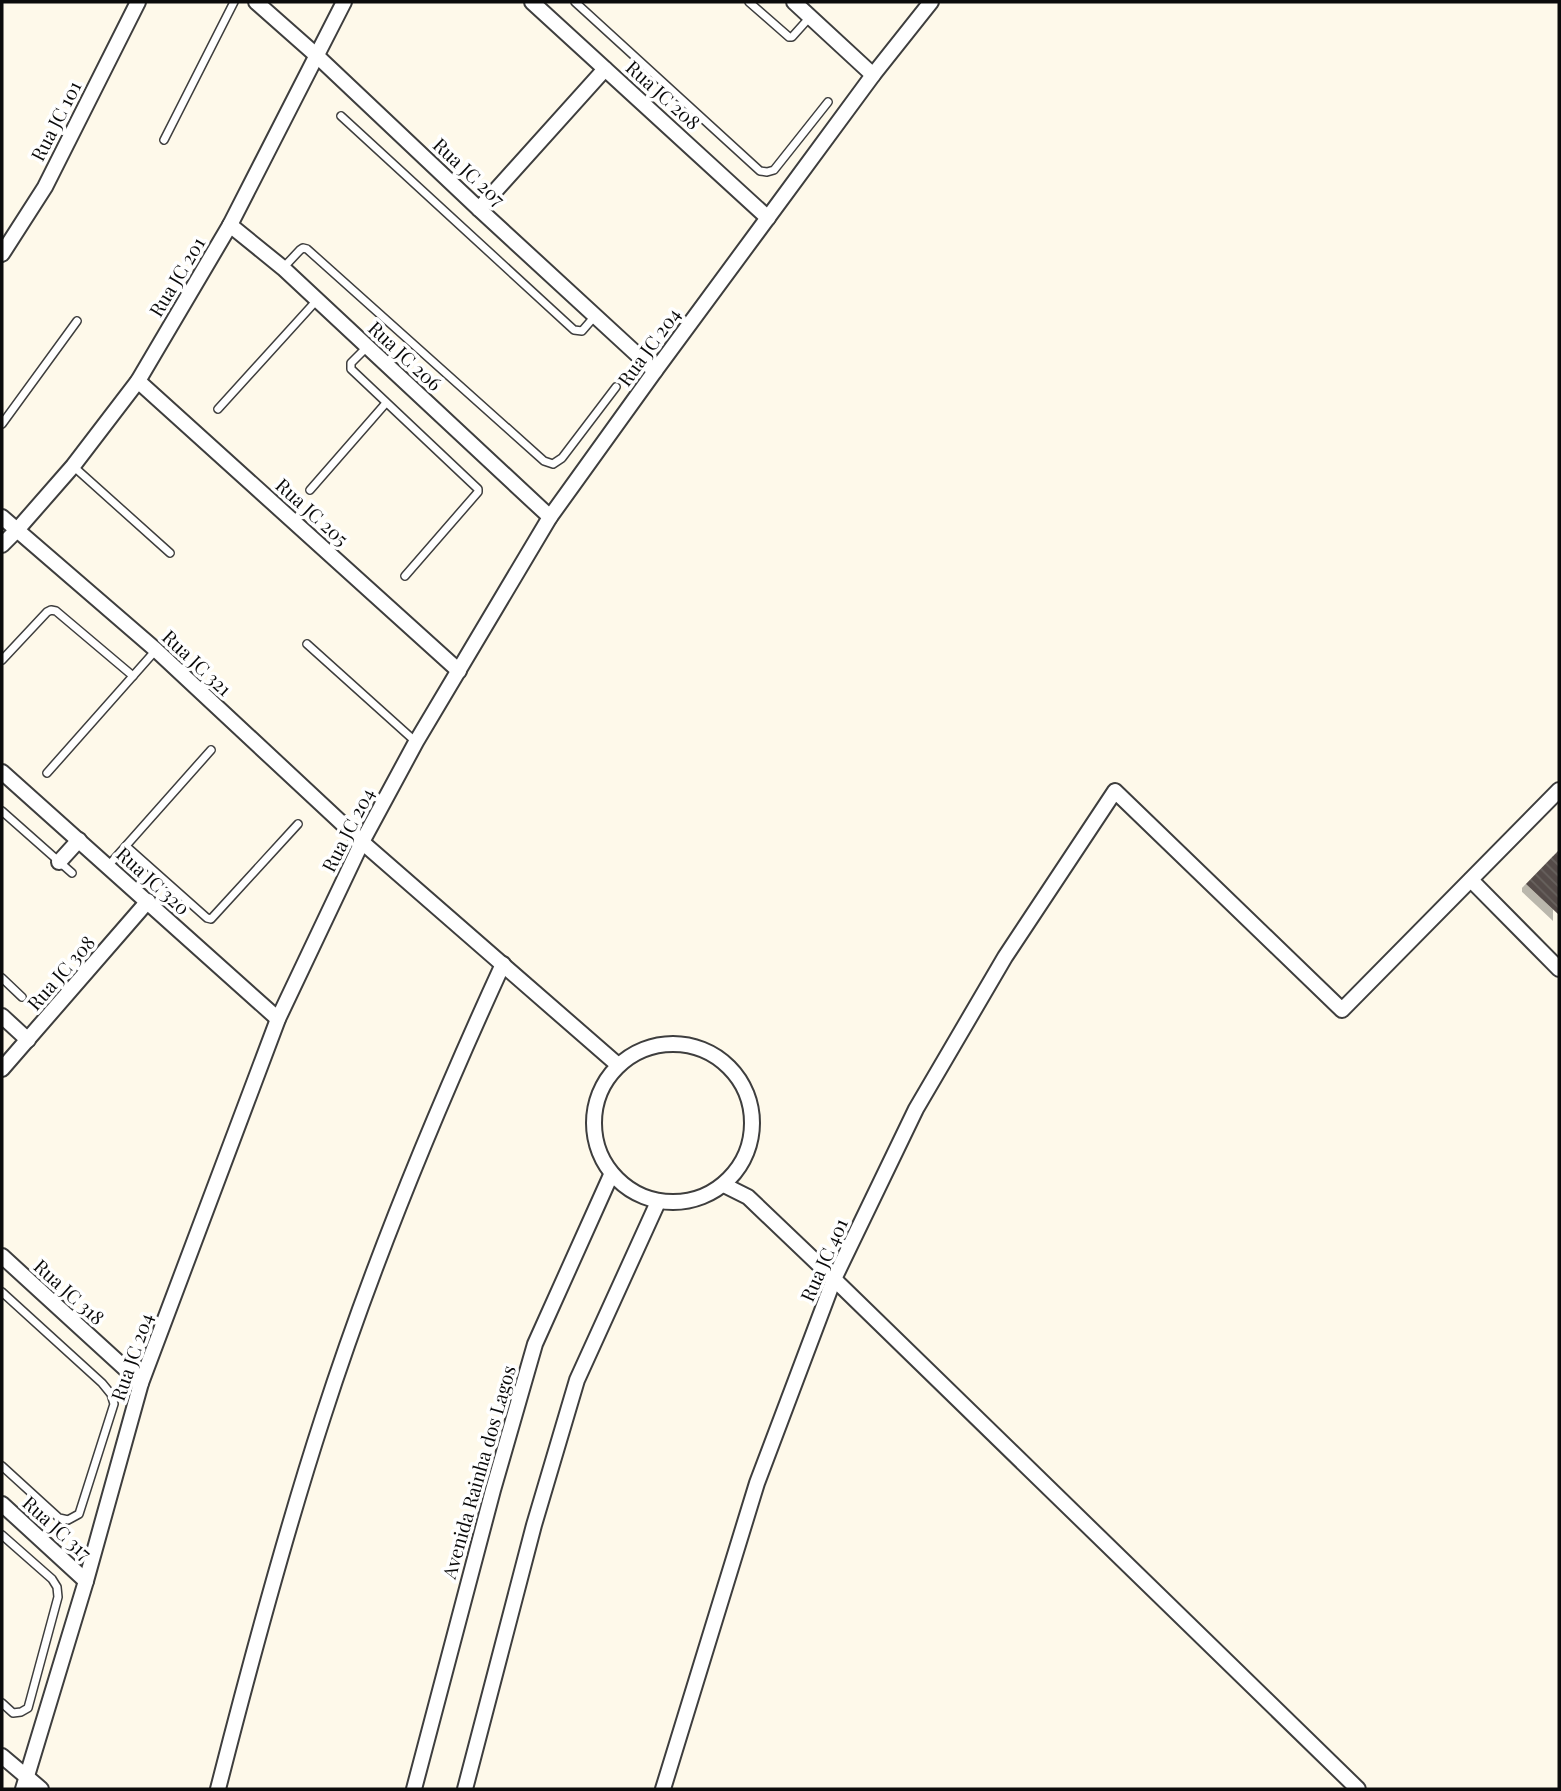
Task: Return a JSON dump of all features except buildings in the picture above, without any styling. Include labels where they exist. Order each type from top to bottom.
[{"type":"street","name":"Rua JC 101","points":[[2,254],[45,187],[138,2]]},
{"type":"street","name":"Rua JC 207","points":[[257,2],[655,371]]},
{"type":"street","name":"Rua JC 201","points":[[2,545],[73,466],[138,381],[230,225],[344,2]]},
{"type":"street","name":"Rua JC 208","points":[[532,2],[768,218]]},
{"type":"street","points":[[793,2],[873,75]]},
{"type":"street","name":"Rua JC 204","points":[[25,1784],[86,1581],[141,1383],[278,1019],[362,842],[416,742],[550,517],[873,75],[931,2]]},
{"type":"street","points":[[479,209],[606,69]]},
{"type":"street","name":"Rua JC 206","points":[[230,225],[283,268],[550,517]]},
{"type":"street","name":"Rua JC 205","points":[[138,381],[459,671]]},
{"type":"street","name":"Rua JC 321","points":[[2,517],[156,650],[362,842],[618,1065]]},
{"type":"street","name":"Rua JC 320","points":[[2,772],[278,1019]]},
{"type":"street","points":[[1559,790],[1471,880],[1559,969]]},
{"type":"street","name":"Rua JC 401","points":[[663,1789],[757,1483],[834,1279],[916,1109],[1005,957],[1115,791],[1342,1010],[1471,880]]},
{"type":"street","points":[[59,862],[79,840]]},
{"type":"street","name":"Rua JC 308","points":[[2,1069],[148,901]]},
{"type":"street","points":[[218,1789],[292,1513],[352,1331],[427,1136],[503,964]]},
{"type":"street","points":[[2,1016],[28,1040]]},
{"type":"street","points":[[679,1043],[704,1048],[726,1061],[746,1089],[753,1123],[745,1157],[724,1185],[693,1201],[658,1202],[632,1193],[611,1175],[596,1148],[593,1117],[601,1087],[618,1065],[648,1046],[679,1043]]},
{"type":"street","name":"Avenida Rainha dos Lagos","points":[[414,1789],[493,1490],[536,1344],[611,1175]]},
{"type":"street","points":[[724,1185],[748,1197],[1358,1789]]},
{"type":"street","points":[[465,1789],[534,1525],[577,1380],[658,1202]]},
{"type":"street","name":"Rua JC 318","points":[[2,1256],[141,1383]]},
{"type":"street","name":"Rua JC 317","points":[[2,1504],[86,1581]]},
{"type":"street","points":[[2,1756],[25,1784],[41,1789]]},
{"type":"lane","points":[[164,140],[234,2]]},
{"type":"lane","points":[[575,2],[760,171],[767,173],[774,170],[828,102]]},
{"type":"lane","points":[[749,2],[789,37],[810,17]]},
{"type":"lane","points":[[341,116],[575,330],[582,331],[596,316]]},
{"type":"lane","points":[[283,268],[300,250],[307,249],[544,461],[553,464],[562,458],[616,387]]},
{"type":"lane","points":[[218,409],[317,300]]},
{"type":"lane","points":[[2,424],[77,321]]},
{"type":"lane","points":[[367,346],[350,366],[478,489],[405,576]]},
{"type":"lane","points":[[310,490],[386,403]]},
{"type":"lane","points":[[73,466],[170,553]]},
{"type":"lane","points":[[2,660],[51,610],[56,611],[134,676]]},
{"type":"lane","points":[[307,644],[416,742]]},
{"type":"lane","points":[[47,773],[156,650]]},
{"type":"lane","points":[[108,866],[211,750]]},
{"type":"lane","points":[[2,811],[72,873]]},
{"type":"lane","points":[[126,845],[211,919],[298,824]]},
{"type":"lane","points":[[2,978],[22,997]]},
{"type":"lane","points":[[2,1292],[102,1382],[111,1394],[114,1405],[79,1514],[68,1520],[59,1518],[2,1466]]},
{"type":"lane","points":[[2,1535],[52,1580],[57,1587],[58,1597],[28,1707],[13,1713],[2,1703]]}]
